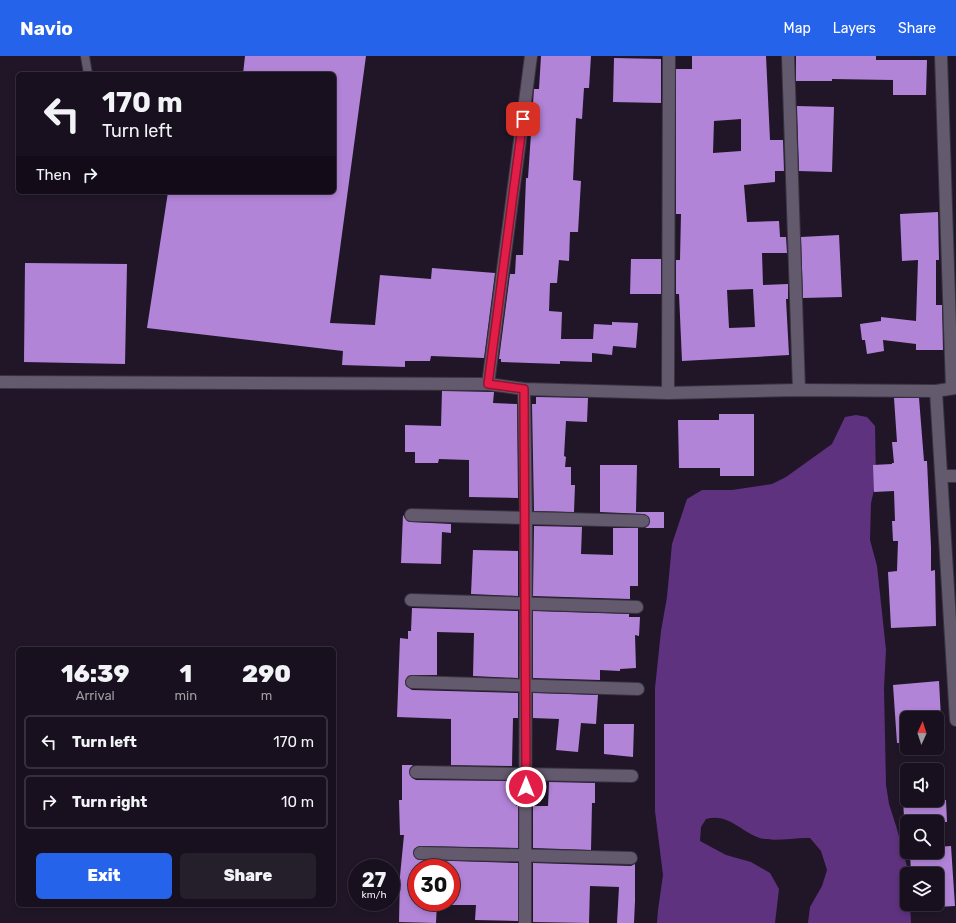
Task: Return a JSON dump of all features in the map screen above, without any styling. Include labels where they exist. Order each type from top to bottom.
[{"type":"street","points":[[488,384],[531,56]]},
{"type":"street","points":[[668,393],[670,56]]},
{"type":"street","points":[[788,56],[799,390]]},
{"type":"street","points":[[0,382],[488,384],[524,389],[668,393],[799,390],[936,391],[954,388],[941,56]]},
{"type":"street","points":[[524,389],[526,518],[526,923]]},
{"type":"street","points":[[936,391],[953,620],[956,720]]},
{"type":"street","points":[[942,476],[956,476]]},
{"type":"street","points":[[411,515],[643,521]]},
{"type":"street","points":[[411,600],[637,607]]},
{"type":"street","points":[[412,682],[638,689]]},
{"type":"street","points":[[416,772],[632,776]]},
{"type":"street","points":[[420,852],[631,858]]},
{"type":"lane","points":[[85,56],[88,72]]},
{"type":"shaded area","points":[[856,415],[867,417],[875,426],[876,481],[871,503],[870,540],[877,566],[886,650],[884,688],[886,785],[889,804],[900,840],[900,859],[905,859],[907,867],[900,867],[900,911],[910,911],[911,923],[808,923],[810,907],[822,886],[827,870],[821,851],[810,838],[776,840],[763,839],[727,820],[714,818],[706,819],[701,827],[700,841],[726,855],[751,862],[770,873],[779,889],[775,923],[657,923],[663,875],[655,811],[655,688],[661,631],[667,597],[672,544],[687,499],[702,490],[732,490],[772,484],[786,477],[832,444],[845,417]]},
{"type":"building","points":[[245,56],[366,56],[330,323],[375,325],[380,275],[431,279],[432,268],[495,273],[484,358],[431,356],[430,361],[405,361],[405,367],[342,365],[343,351],[147,328],[168,194],[336,194],[336,72],[243,72]]},
{"type":"building","points":[[541,56],[591,56],[589,88],[584,88],[582,119],[576,118],[573,180],[581,181],[578,232],[570,232],[569,261],[559,260],[557,283],[550,283],[549,311],[562,312],[561,339],[593,339],[594,324],[612,325],[612,322],[638,323],[636,348],[613,346],[612,355],[592,353],[592,362],[560,361],[560,364],[501,362],[501,359],[499,359],[510,274],[515,274],[516,255],[523,255],[526,178],[528,178],[534,89],[539,89]]},
{"type":"building","points":[[692,56],[766,56],[770,140],[783,140],[784,171],[775,171],[775,182],[744,185],[747,222],[779,221],[780,237],[786,237],[787,253],[762,253],[763,285],[788,284],[788,299],[786,299],[789,355],[682,361],[679,294],[676,294],[676,260],[680,260],[681,214],[676,214],[676,69],[692,69]],"holes":[[[741,119],[741,151],[713,153],[714,121]],[[753,289],[755,327],[729,328],[727,290]]]},
{"type":"building","points":[[796,56],[876,56],[876,60],[927,60],[926,95],[893,95],[893,80],[832,79],[832,81],[796,81]]},
{"type":"building","points":[[614,58],[661,59],[661,103],[613,102]]},
{"type":"building","points":[[797,106],[834,107],[832,172],[799,171]]},
{"type":"building","points":[[938,212],[939,260],[936,260],[936,305],[942,305],[943,350],[916,350],[916,344],[883,340],[884,351],[867,354],[865,340],[862,340],[860,324],[881,321],[881,317],[916,321],[918,260],[902,261],[900,214]]},
{"type":"building","points":[[839,235],[842,297],[803,298],[801,237]]},
{"type":"building","points":[[631,259],[661,259],[661,294],[630,294]]},
{"type":"building","points":[[25,263],[127,264],[125,364],[24,362]]},
{"type":"building","points":[[442,391],[494,392],[493,403],[517,404],[518,498],[469,497],[469,460],[439,459],[438,463],[415,463],[415,452],[405,452],[405,425],[441,426]]},
{"type":"building","points":[[536,397],[588,398],[587,422],[566,421],[564,456],[566,457],[565,467],[571,467],[571,485],[575,485],[574,512],[534,511],[532,404],[536,404]]},
{"type":"building","points":[[894,398],[919,398],[924,461],[927,461],[931,571],[935,570],[936,626],[891,628],[888,572],[897,571],[898,541],[893,541],[892,521],[895,521],[894,491],[874,492],[873,465],[894,463],[892,442],[897,442]]},
{"type":"building","points":[[719,414],[754,414],[754,476],[720,476],[720,468],[679,468],[678,420],[719,420]]},
{"type":"building","points":[[600,465],[637,465],[636,512],[664,512],[664,528],[645,528],[649,525],[650,521],[649,517],[644,514],[600,512]]},
{"type":"building","points":[[403,515],[407,521],[410,522],[451,524],[451,533],[442,532],[441,564],[401,563]]},
{"type":"building","points":[[534,526],[582,527],[581,554],[613,555],[613,528],[638,528],[638,586],[630,586],[630,599],[533,596]]},
{"type":"building","points":[[473,550],[518,551],[518,596],[471,594]]},
{"type":"building","points":[[412,608],[518,611],[518,678],[473,676],[474,633],[437,632],[437,675],[412,675],[408,676],[405,681],[406,686],[412,690],[518,693],[518,718],[513,718],[512,766],[445,765],[451,765],[451,719],[397,717],[400,638],[408,639],[408,631],[411,631]]},
{"type":"building","points":[[533,611],[629,614],[629,617],[640,617],[639,636],[635,635],[636,668],[620,669],[620,671],[600,670],[600,680],[533,678]]},
{"type":"building","points":[[939,681],[941,711],[900,711],[900,743],[897,743],[893,685]]},
{"type":"building","points":[[533,693],[598,695],[596,724],[581,723],[578,752],[556,750],[559,719],[533,718]]},
{"type":"building","points":[[604,724],[634,724],[633,757],[604,754]]},
{"type":"building","points":[[402,765],[413,765],[409,772],[412,778],[416,780],[514,781],[514,800],[516,800],[516,806],[518,806],[518,848],[420,846],[414,849],[413,853],[416,859],[408,859],[408,911],[437,911],[436,923],[399,922],[400,876],[404,835],[400,835],[399,800],[402,800]]},
{"type":"building","points":[[549,782],[595,783],[595,803],[592,803],[591,850],[533,848],[533,806],[548,806]]},
{"type":"building","points":[[944,800],[946,800],[947,822],[944,822],[944,815],[904,815],[903,807],[944,807]]},
{"type":"building","points":[[944,846],[951,846],[955,906],[944,907],[944,867],[911,867],[910,859],[944,859]]},
{"type":"building","points":[[460,861],[518,863],[518,921],[475,920],[476,905],[460,905]]},
{"type":"building","points":[[533,863],[631,866],[635,864],[634,923],[617,923],[619,887],[590,886],[589,923],[533,922]]},
{"type":"route","points":[[523,119],[488,384],[524,389],[526,518],[526,787]]}]
